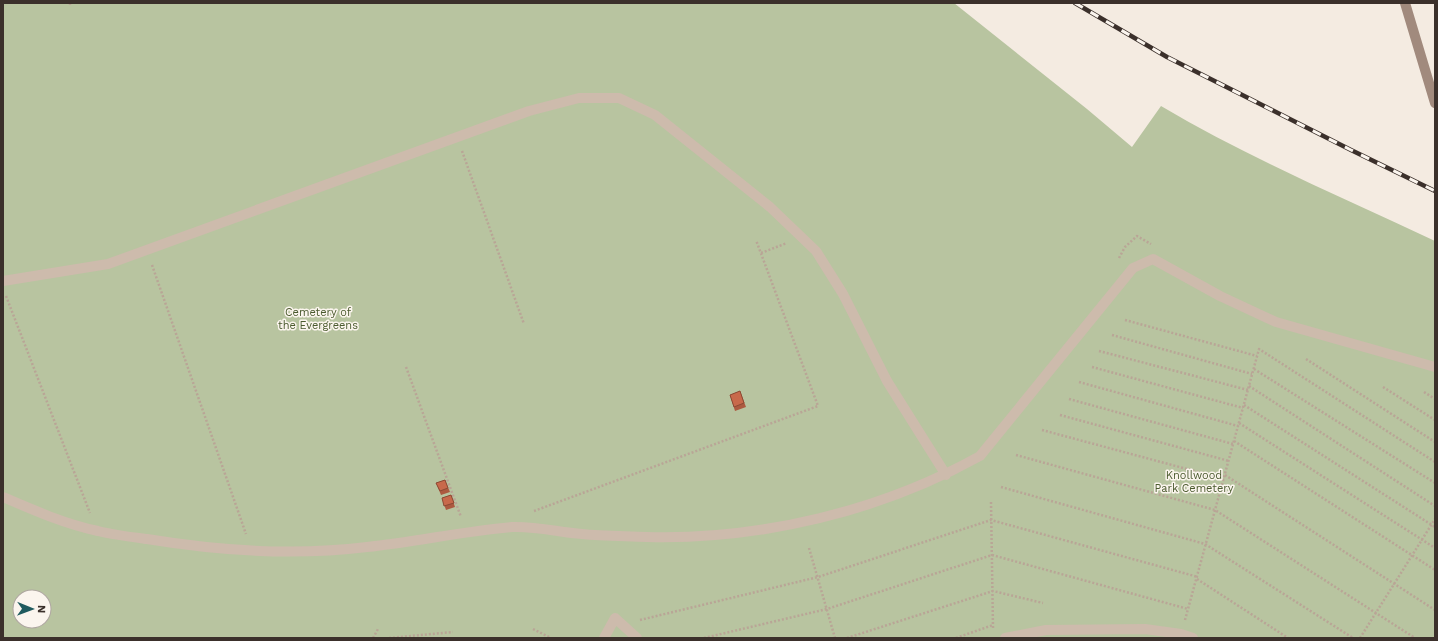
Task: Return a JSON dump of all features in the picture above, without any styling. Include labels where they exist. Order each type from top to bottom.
[{"type":"main road","points":[[1405,3],[1435,103]]},
{"type":"lane","points":[[3,281],[108,264],[529,111],[579,98],[619,98],[655,115],[770,207],[816,251],[844,294],[887,381],[946,475]]},
{"type":"lane","points":[[3,497],[32,510],[97,531],[186,546],[294,553],[368,547],[453,533],[514,527],[544,528],[580,534],[649,537],[721,536],[799,523],[884,498],[946,475],[980,456],[1133,268],[1153,259],[1220,296],[1276,322],[1435,367]]},
{"type":"lane","points":[[604,638],[615,618],[637,638]]},
{"type":"lane","points":[[1005,638],[1045,634],[1144,629],[1181,634],[1192,638]]},
{"type":"path","points":[[457,137],[524,324]]},
{"type":"path","points":[[1117,260],[1125,247],[1137,236],[1158,247]]},
{"type":"path","points":[[761,253],[802,238]]},
{"type":"path","points":[[532,512],[818,406],[756,240]]},
{"type":"path","points":[[147,250],[248,540]]},
{"type":"path","points":[[3,288],[92,517],[88,516]]},
{"type":"path","points":[[1125,320],[1257,356]]},
{"type":"path","points":[[1112,335],[1252,374]]},
{"type":"path","points":[[1181,634],[1259,349],[1435,462]]},
{"type":"path","points":[[1099,351],[1248,390]]},
{"type":"path","points":[[1306,360],[1435,442]]},
{"type":"path","points":[[406,367],[462,520],[459,521]]},
{"type":"path","points":[[1092,367],[1244,406],[1435,527]]},
{"type":"path","points":[[1254,369],[1435,483]]},
{"type":"path","points":[[1079,382],[1239,424],[1435,548]]},
{"type":"path","points":[[1249,386],[1435,506]]},
{"type":"path","points":[[1382,387],[1435,420]]},
{"type":"path","points":[[1424,392],[1435,399]]},
{"type":"path","points":[[1069,399],[1234,443],[1435,570]]},
{"type":"path","points":[[1060,415],[1229,461]]},
{"type":"path","points":[[1042,430],[1224,479]]},
{"type":"path","points":[[1016,455],[1216,510],[1415,638]]},
{"type":"path","points":[[1225,475],[1435,610]]},
{"type":"path","points":[[1001,487],[1205,544],[1353,638]]},
{"type":"path","points":[[991,502],[993,632]]},
{"type":"path","points":[[1360,638],[1435,519]]},
{"type":"path","points":[[622,624],[818,577],[991,520],[1197,578],[1288,638]]},
{"type":"path","points":[[809,548],[835,638]]},
{"type":"path","points":[[704,638],[827,609],[992,555],[1188,609]]},
{"type":"path","points":[[847,638],[993,591],[1043,603]]},
{"type":"path","points":[[956,638],[993,625]]},
{"type":"path","points":[[373,638],[378,629]]},
{"type":"path","points":[[533,629],[551,638]]},
{"type":"path","points":[[389,638],[453,632]]},
{"type":"green space","name":"Cemetery of the Evergreens","points":[[3,3],[954,3],[1087,109],[1132,147],[1161,106],[1262,160],[1435,241],[1435,638],[3,638]]},
{"type":"building","points":[[740,391],[744,403],[734,407],[730,395]]},
{"type":"building","points":[[445,480],[448,488],[440,491],[436,483]]},
{"type":"building","points":[[451,495],[454,503],[444,506],[442,498]]},
{"type":"railway","points":[[1075,3],[1167,57],[1435,191]]},
{"type":"park label","name":"Knollwood Park Cemetery","points":[[1194,481]]}]
